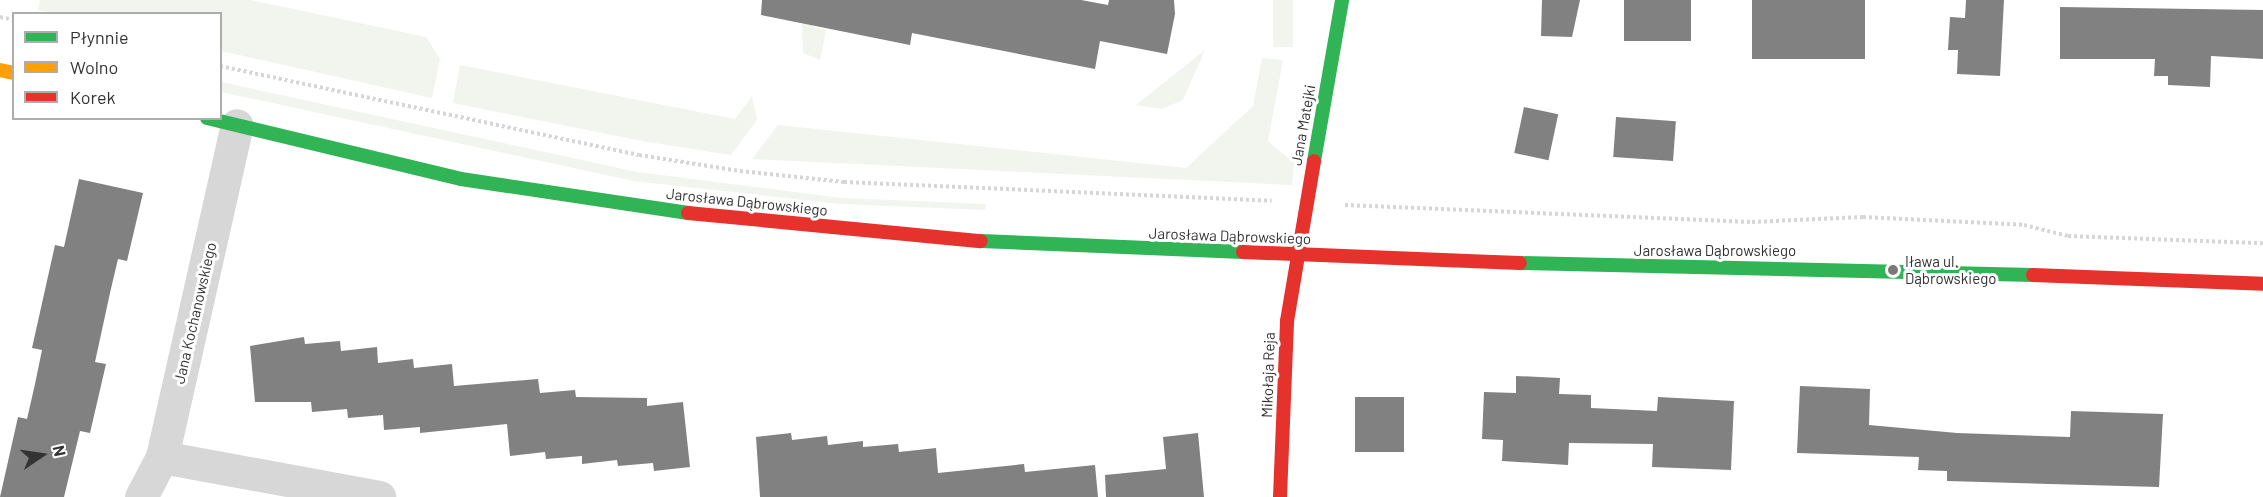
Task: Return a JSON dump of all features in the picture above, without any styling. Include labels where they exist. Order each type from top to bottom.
[{"type":"street","name":"Jana Matejki","points":[[1298,255],[1342,0]]},
{"type":"street","name":"Jarosława Dąbrowskiego","points":[[222,122],[461,178],[613,206],[995,242],[1298,255],[2263,284]]},
{"type":"street","name":"Jana Kochanowskiego","points":[[141,497],[162,457],[222,122]]},
{"type":"street","name":"Mikołaja Reja","points":[[1280,497],[1287,321],[1298,255]]},
{"type":"street","points":[[162,457],[379,497]]},
{"type":"path","points":[[222,66],[639,155],[740,171],[844,182],[1752,222],[1863,217],[2024,225],[2068,236],[2263,243]]},
{"type":"shaded area","points":[[40,0],[250,0],[426,37],[440,59],[432,98],[222,51],[222,12],[49,12],[38,10]]},
{"type":"shaded area","points":[[818,0],[813,27],[826,30],[820,60],[803,53],[802,23],[784,20]]},
{"type":"shaded area","points":[[1273,0],[1293,0],[1293,47],[1273,47]]},
{"type":"shaded area","points":[[1205,50],[1183,100],[1162,109],[1136,105]]},
{"type":"shaded area","points":[[1262,58],[1283,60],[1268,141],[1294,163],[1292,185],[752,159],[778,125],[1186,168],[1253,106]]},
{"type":"shaded area","points":[[460,65],[735,119],[752,96],[757,120],[731,155],[642,141],[453,103]]},
{"type":"shaded area","points":[[222,82],[637,172],[842,198],[986,204],[985,210],[840,204],[634,181],[222,92]]},
{"type":"building","points":[[762,0],[1081,0],[1108,5],[1109,0],[1174,0],[1175,14],[1167,54],[1100,41],[1095,69],[912,33],[910,45],[761,15]]},
{"type":"building","points":[[1542,0],[1580,0],[1572,37],[1541,36]]},
{"type":"building","points":[[1624,0],[1691,0],[1691,41],[1624,41]]},
{"type":"building","points":[[1752,0],[1865,0],[1865,59],[1752,59]]},
{"type":"building","points":[[1966,0],[2004,0],[2000,76],[1957,74],[1958,50],[1948,50],[1950,17],[1965,18]]},
{"type":"building","points":[[2060,7],[2263,10],[2263,59],[2211,56],[2210,87],[2168,85],[2168,76],[2154,76],[2155,59],[2060,59]]},
{"type":"building","points":[[1524,107],[1558,114],[1548,160],[1514,153]]},
{"type":"building","points":[[1616,117],[1676,121],[1673,161],[1613,157]]},
{"type":"building","points":[[79,179],[143,193],[127,261],[118,259],[110,293],[95,362],[106,364],[90,433],[80,431],[64,497],[0,497],[18,417],[27,419],[42,350],[32,348],[55,245],[64,247]]},
{"type":"building","points":[[304,337],[305,344],[340,341],[341,351],[377,347],[378,363],[413,359],[414,368],[452,364],[454,386],[538,379],[540,393],[575,390],[576,397],[647,398],[647,406],[683,402],[690,467],[654,471],[653,463],[618,466],[617,460],[582,464],[582,456],[546,459],[545,452],[510,456],[507,424],[420,433],[420,427],[384,430],[383,415],[348,418],[347,409],[312,412],[311,402],[255,402],[250,346]]},
{"type":"building","points":[[1516,376],[1560,378],[1559,394],[1591,395],[1591,408],[1657,411],[1658,397],[1734,401],[1731,470],[1652,467],[1653,444],[1569,443],[1568,465],[1502,461],[1503,440],[1482,439],[1484,392],[1516,393]]},
{"type":"building","points":[[1800,386],[1870,389],[1869,425],[1957,433],[2070,437],[2071,411],[2163,414],[2159,487],[1947,481],[1947,471],[1918,470],[1919,457],[1797,453]]},
{"type":"building","points":[[1355,397],[1404,397],[1404,452],[1355,452]]},
{"type":"building","points":[[791,433],[792,440],[827,436],[828,445],[863,441],[863,447],[898,444],[899,452],[936,448],[938,473],[1024,464],[1025,472],[1095,465],[1098,497],[760,497],[756,437]]},
{"type":"building","points":[[1198,433],[1204,497],[1106,497],[1105,475],[1166,469],[1163,437]]},
{"type":"traffic: fast","points":[[1314,161],[1342,0]]},
{"type":"traffic: fast","points":[[215,120],[461,179],[688,213]]},
{"type":"traffic: fast","points":[[981,241],[1243,252]]},
{"type":"traffic: fast","points":[[1520,263],[2033,275]]},
{"type":"traffic: slow","points":[[0,70],[12,73]]},
{"type":"traffic: jam","points":[[1280,497],[1287,321],[1314,161]]},
{"type":"traffic: jam","points":[[688,213],[981,241]]},
{"type":"traffic: jam","points":[[1243,252],[1520,263]]},
{"type":"traffic: jam","points":[[2033,275],[2263,284]]},
{"type":"place","name":"Iława ul. Dąbrowskiego","points":[[1893,270]]}]
